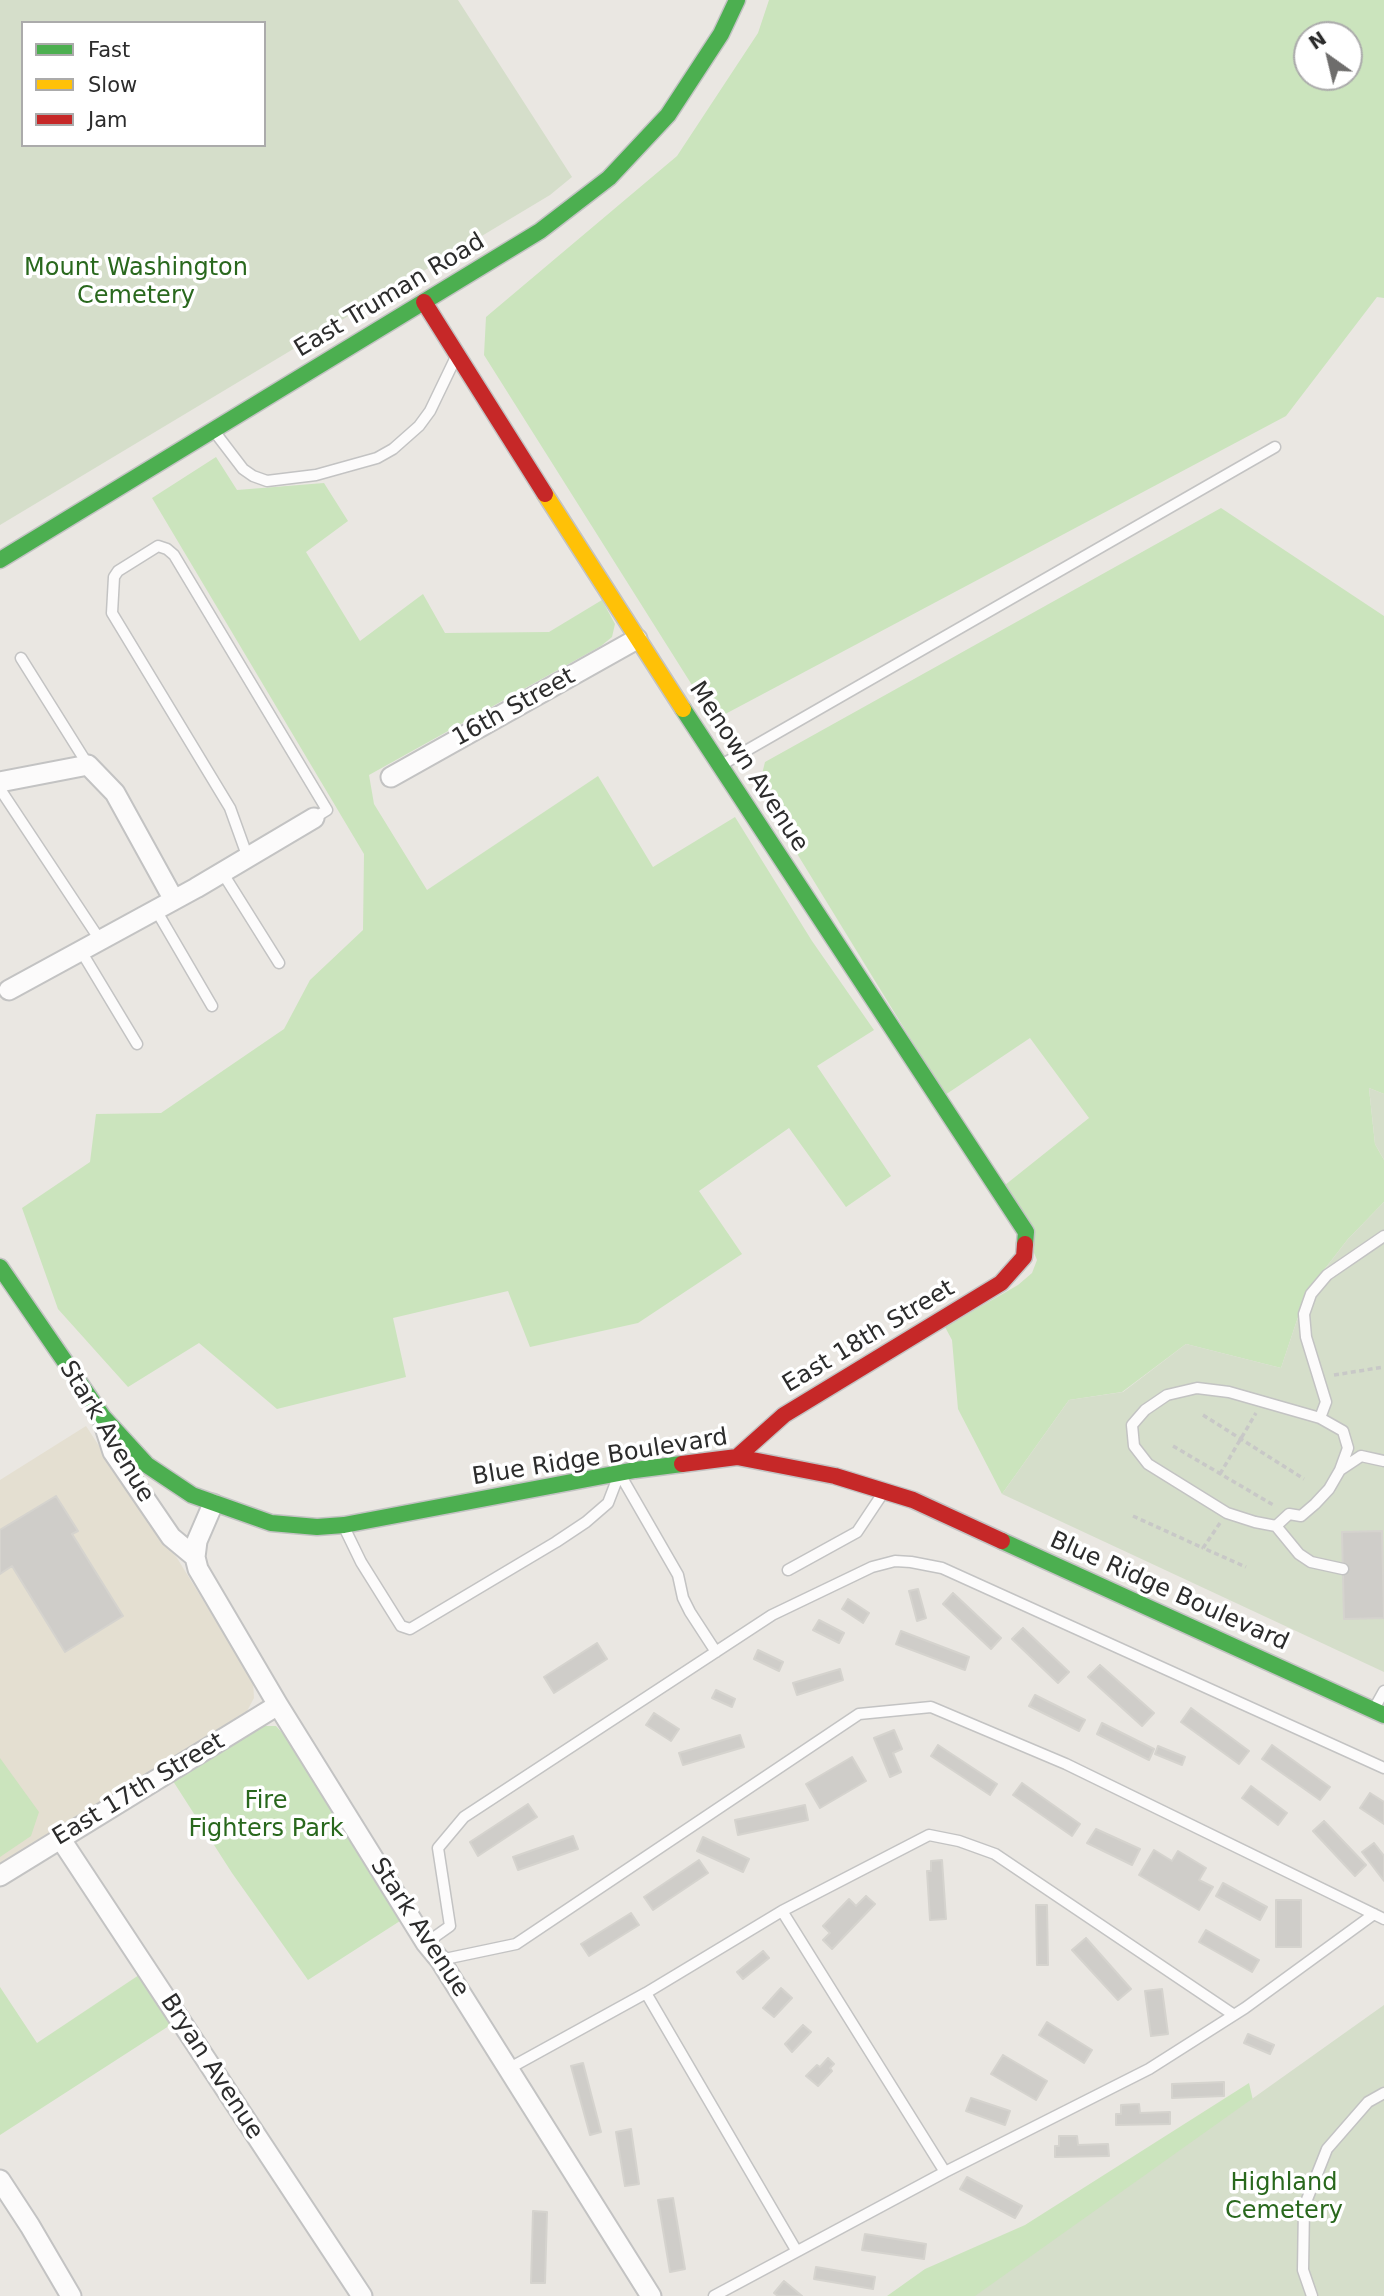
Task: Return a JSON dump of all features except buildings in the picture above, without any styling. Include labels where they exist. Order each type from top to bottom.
[{"type":"main road","name":"East Truman Road","points":[[0,560],[540,231],[609,178],[668,115],[721,34],[737,0]]},
{"type":"main road","name":"Menown Avenue","points":[[424,302],[637,639],[1026,1232],[1024,1257]]},
{"type":"main road","name":"East 18th Street","points":[[737,1457],[784,1415],[1001,1283],[1024,1257]]},
{"type":"main road","name":"Stark Avenue","points":[[0,1267],[103,1417]]},
{"type":"main road","name":"Blue Ridge Boulevard","points":[[103,1417],[147,1465],[185,1491],[213,1504],[271,1523],[317,1527],[344,1525],[620,1473],[737,1457],[835,1476],[914,1500],[1379,1712]]},
{"type":"street","name":"16th Street","points":[[391,777],[637,639]]},
{"type":"street","points":[[0,782],[88,765],[115,793],[174,900]]},
{"type":"street","points":[[9,990],[174,900],[314,818]]},
{"type":"street","name":"Stark Avenue","points":[[103,1417],[113,1452],[171,1537],[195,1557],[198,1569],[278,1705],[651,2296]]},
{"type":"street","points":[[195,1557],[197,1541],[213,1504]]},
{"type":"street","name":"East 17th Street","points":[[0,1876],[278,1705]]},
{"type":"street","name":"Bryan Avenue","points":[[60,1838],[362,2296]]},
{"type":"street","points":[[0,2180],[71,2296]]},
{"type":"lane","points":[[214,430],[243,469],[267,481],[316,475],[377,458],[393,449],[419,426],[430,411],[457,354]]},
{"type":"lane","points":[[720,766],[1275,447]]},
{"type":"lane","points":[[248,858],[230,808],[112,613],[114,577],[118,571],[158,546],[174,555],[327,810],[314,818]]},
{"type":"lane","points":[[21,658],[88,765]]},
{"type":"lane","points":[[0,789],[100,940]]},
{"type":"lane","points":[[222,872],[279,963]]},
{"type":"lane","points":[[156,910],[212,1006]]},
{"type":"lane","points":[[81,951],[137,1044]]},
{"type":"lane","points":[[1320,1418],[1326,1402],[1306,1337],[1304,1314],[1311,1294],[1327,1276],[1384,1236]]},
{"type":"lane","points":[[1276,1526],[1289,1514],[1301,1516],[1329,1489],[1348,1448],[1343,1431],[1320,1418],[1229,1392],[1197,1388],[1167,1395],[1145,1410],[1132,1425],[1134,1446],[1148,1464],[1227,1513],[1276,1526],[1298,1554],[1311,1562],[1343,1569]]},
{"type":"lane","points":[[1340,1469],[1361,1456],[1384,1461]]},
{"type":"lane","points":[[344,1525],[361,1562],[401,1626],[410,1629],[586,1522],[608,1503],[620,1473]]},
{"type":"lane","points":[[620,1473],[678,1574],[683,1598],[716,1652]]},
{"type":"lane","points":[[788,1570],[856,1532],[884,1491]]},
{"type":"lane","points":[[426,1943],[450,1926],[438,1848],[464,1817],[772,1615],[872,1567],[895,1561],[942,1569],[1384,1768]]},
{"type":"lane","points":[[1379,1712],[1384,1691]]},
{"type":"lane","points":[[440,1960],[516,1944],[859,1714],[931,1707],[1066,1764],[1379,1916],[1234,2015],[1149,2069],[945,2172],[714,2296]]},
{"type":"lane","points":[[508,2069],[646,1993],[782,1911],[929,1835],[959,1841],[995,1854],[1234,2015]]},
{"type":"lane","points":[[782,1911],[945,2172]]},
{"type":"lane","points":[[646,1993],[796,2250]]},
{"type":"lane","points":[[1312,2296],[1303,2270],[1304,2207],[1327,2149],[1368,2102],[1384,2093]]},
{"type":"path","points":[[1318,1378],[1384,1367]]},
{"type":"path","points":[[1220,1474],[1261,1401]]},
{"type":"path","points":[[1203,1415],[1304,1479]]},
{"type":"path","points":[[1173,1446],[1289,1514]]},
{"type":"path","points":[[1203,1548],[1227,1513]]},
{"type":"path","points":[[1133,1516],[1246,1567]]},
{"type":"shaded area","points":[[86,1426],[156,1533],[177,1558],[253,1681],[254,1698],[247,1711],[0,1866],[0,1480]]},
{"type":"green space","name":"Mount Washington Cemetery","points":[[0,0],[458,0],[572,177],[550,195],[0,525]]},
{"type":"green space","points":[[769,0],[1384,0],[1384,298],[1377,297],[1286,416],[714,720],[484,355],[486,317],[677,156],[758,33]]},
{"type":"green space","points":[[216,457],[237,490],[324,483],[348,521],[306,552],[360,641],[423,594],[445,633],[549,632],[602,600],[615,624],[612,637],[601,646],[369,775],[374,804],[427,890],[598,776],[653,867],[735,817],[812,941],[874,1030],[817,1066],[891,1176],[846,1207],[789,1128],[699,1191],[742,1254],[638,1323],[530,1347],[508,1291],[393,1318],[406,1377],[277,1409],[199,1343],[128,1387],[58,1309],[22,1208],[90,1162],[96,1114],[161,1113],[284,1029],[310,980],[363,930],[364,854],[152,498]]},
{"type":"green space","points":[[1221,508],[1384,616],[1384,1094],[1369,1088],[1375,1144],[1384,1160],[1384,1202],[1348,1239],[1306,1293],[1281,1368],[1186,1344],[1122,1392],[1069,1400],[1002,1494],[958,1409],[952,1340],[945,1327],[1018,1285],[1032,1273],[1037,1260],[1005,1185],[1089,1118],[1030,1038],[945,1095],[758,790],[765,762]]},
{"type":"green space","points":[[1369,1088],[1384,1094],[1384,1160],[1375,1144]]},
{"type":"green space","points":[[1384,1202],[1384,1672],[1002,1494],[1069,1400],[1123,1392],[1186,1344],[1281,1368],[1306,1293],[1348,1239]]},
{"type":"green space","name":"Fire Fighters Park","points":[[264,1726],[276,1726],[286,1737],[400,1921],[308,1980],[232,1873],[173,1781]]},
{"type":"green space","points":[[0,1758],[39,1812],[31,1836],[0,1857]]},
{"type":"green space","points":[[139,1975],[172,2024],[0,2135],[0,1987],[37,2043]]},
{"type":"green space","name":"Highland Cemetery","points":[[1384,2005],[1384,2296],[975,2296]]},
{"type":"green space","points":[[1249,2083],[1273,2188],[1282,2296],[887,2296],[925,2269],[1025,2225]]},
{"type":"traffic: fast","points":[[0,560],[540,231],[609,178],[668,115],[721,34],[737,0]]},
{"type":"traffic: fast","points":[[683,709],[1026,1232],[1025,1244]]},
{"type":"traffic: fast","points":[[0,1267],[103,1417],[147,1465],[192,1495],[271,1523],[317,1527],[344,1525],[635,1470],[682,1464]]},
{"type":"traffic: fast","points":[[1002,1541],[1384,1715]]},
{"type":"traffic: slow","points":[[545,494],[683,709]]},
{"type":"traffic: jam","points":[[424,302],[545,494]]},
{"type":"traffic: jam","points":[[737,1457],[784,1415],[1001,1283],[1024,1257],[1025,1244]]},
{"type":"traffic: jam","points":[[682,1464],[737,1457],[835,1476],[913,1500],[1002,1541]]}]
